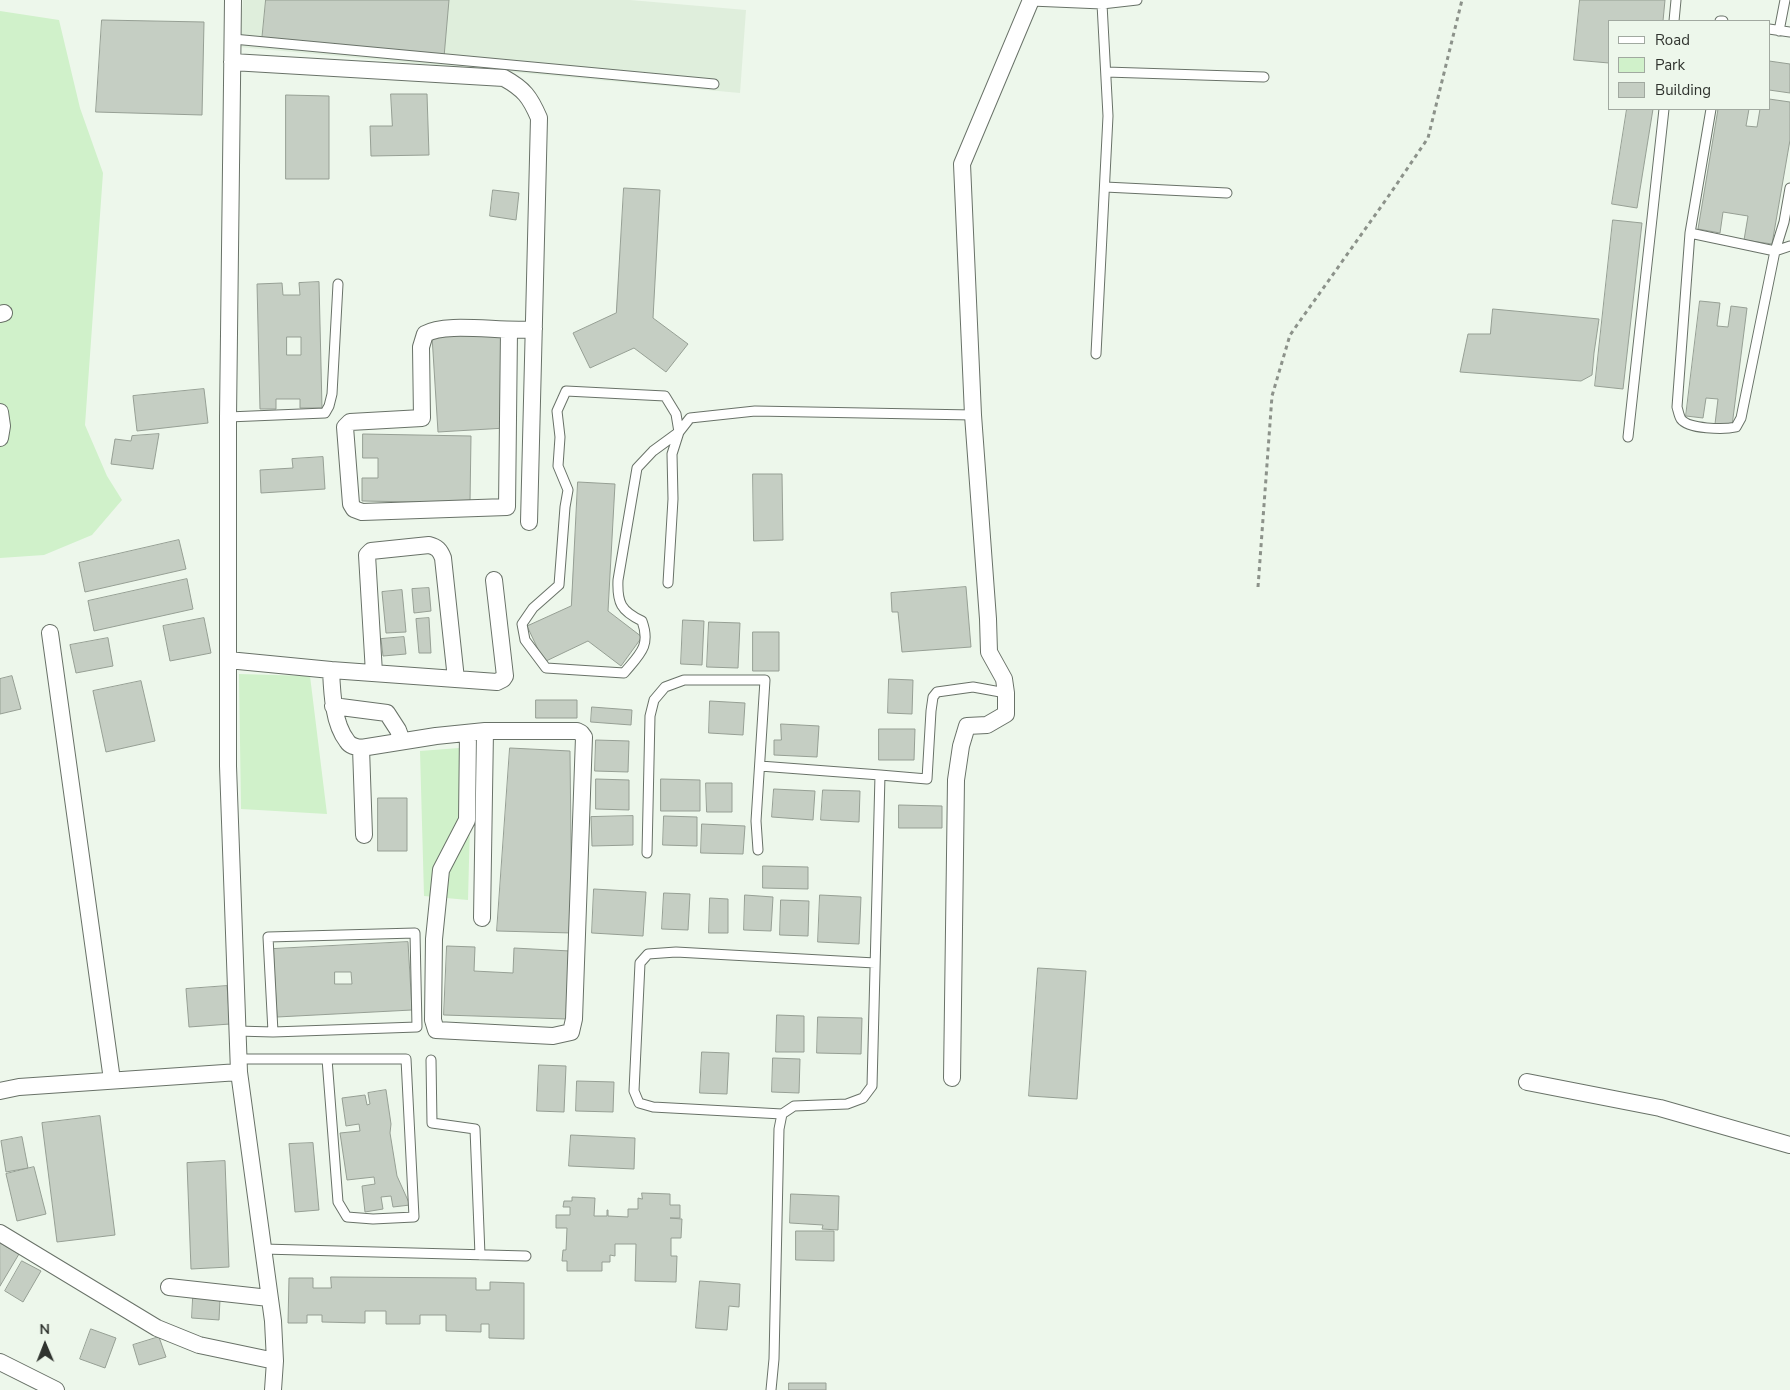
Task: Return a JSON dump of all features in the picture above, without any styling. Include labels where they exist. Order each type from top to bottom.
[{"type":"street","points":[[233,0],[228,417],[228,766],[238,1065],[269,1298],[275,1361],[273,1390]]},
{"type":"street","points":[[952,1078],[956,780],[961,746],[967,726],[987,725],[1006,714],[1004,679],[989,652],[988,609],[973,415],[962,164],[1031,1]]},
{"type":"street","points":[[232,62],[504,78],[519,87],[531,100],[539,118],[529,522]]},
{"type":"street","points":[[509,331],[507,507],[362,512],[354,509],[350,504],[345,427],[350,422],[422,418],[421,347],[425,334],[433,329],[453,328],[509,331],[534,329]]},
{"type":"street","points":[[0,412],[2,426],[0,438]]},
{"type":"street","points":[[374,673],[367,555],[371,551],[429,545],[435,546],[443,558],[456,679]]},
{"type":"street","points":[[228,660],[331,670],[497,682],[505,676],[494,580]]},
{"type":"street","points":[[50,633],[112,1080]]},
{"type":"street","points":[[331,670],[333,706],[346,741],[352,746],[361,748],[402,742],[468,733],[485,731],[576,731],[584,737],[574,1019],[570,1032],[564,1034],[554,1036],[436,1030],[433,1020],[435,929],[441,870],[467,820],[468,733]]},
{"type":"street","points":[[333,706],[387,713],[398,730],[402,742]]},
{"type":"street","points":[[482,918],[485,731]]},
{"type":"street","points":[[361,748],[364,836]]},
{"type":"street","points":[[0,1091],[19,1087],[112,1080],[238,1065]]},
{"type":"street","points":[[1527,1082],[1660,1108],[1790,1145]]},
{"type":"street","points":[[0,1233],[157,1328],[199,1345],[275,1361]]},
{"type":"street","points":[[170,1287],[269,1298]]},
{"type":"street","points":[[0,1362],[56,1390]]},
{"type":"lane","points":[[1031,1],[1102,4],[1137,0]]},
{"type":"lane","points":[[1674,20],[1676,0]]},
{"type":"lane","points":[[1779,31],[1785,0]]},
{"type":"lane","points":[[1096,354],[1108,116],[1102,4]]},
{"type":"lane","points":[[1770,29],[1790,32]]},
{"type":"lane","points":[[233,39],[714,84]]},
{"type":"lane","points":[[1106,72],[1264,77]]},
{"type":"lane","points":[[1628,436],[1664,110]]},
{"type":"lane","points":[[1711,110],[1690,233],[1677,407],[1681,418],[1689,425],[1727,429],[1736,427],[1741,418],[1775,251],[1784,222],[1790,188]]},
{"type":"lane","points":[[1105,187],[1228,193]]},
{"type":"lane","points":[[1690,233],[1775,251],[1790,246]]},
{"type":"lane","points":[[228,417],[324,413],[329,406],[332,394],[338,284]]},
{"type":"lane","points":[[566,390],[664,396],[676,414],[680,432],[652,451],[637,468],[618,580],[617,596],[619,602],[631,616],[642,621],[647,634],[643,651],[624,673],[546,668],[526,640],[522,624],[533,608],[559,585],[568,490],[558,466],[560,438],[558,411],[566,390]]},
{"type":"lane","points":[[668,583],[673,499],[672,454],[680,432],[690,418],[755,411],[973,415]]},
{"type":"lane","points":[[647,854],[650,716],[654,700],[664,687],[684,680],[765,680],[756,821],[758,850]]},
{"type":"lane","points":[[760,766],[927,778],[933,696],[937,692],[972,687],[1006,693]]},
{"type":"lane","points":[[875,964],[676,952],[648,954],[640,963],[634,1091],[640,1103],[653,1107],[782,1114],[794,1106],[848,1104],[863,1098],[872,1086],[880,776]]},
{"type":"lane","points":[[237,1030],[273,1032],[417,1027],[415,933],[268,937],[273,1032]]},
{"type":"lane","points":[[238,1065],[326,1059],[406,1059],[414,1217],[373,1219],[347,1217],[338,1202],[326,1059]]},
{"type":"lane","points":[[430,1060],[432,1122],[475,1129],[480,1255]]},
{"type":"lane","points":[[771,1390],[774,1360],[779,1129],[782,1114]]},
{"type":"lane","points":[[263,1249],[526,1256]]},
{"type":"path","points":[[1258,587],[1272,396],[1290,335],[1428,138],[1462,0]]},
{"type":"shaded area","points":[[243,0],[630,0],[746,10],[740,93],[239,47]]},
{"type":"green space","points":[[0,11],[59,20],[80,108],[103,173],[85,425],[107,476],[122,500],[92,535],[44,555],[0,558]]},
{"type":"green space","points":[[239,674],[310,676],[327,814],[241,809]]},
{"type":"green space","points":[[472,747],[468,900],[424,896],[420,751]]},
{"type":"building","points":[[266,0],[449,0],[444,57],[262,41]]},
{"type":"building","points":[[1580,0],[1665,0],[1663,20],[1608,20],[1608,63],[1574,60]]},
{"type":"building","points":[[102,20],[204,22],[202,115],[96,112]]},
{"type":"building","points":[[1770,61],[1790,64],[1790,93],[1770,90]]},
{"type":"building","points":[[391,94],[427,94],[429,155],[371,156],[370,126],[392,126]]},
{"type":"building","points":[[286,95],[329,96],[329,179],[286,179]]},
{"type":"building","points":[[1770,99],[1790,102],[1790,140],[1772,244],[1744,240],[1748,216],[1723,212],[1720,233],[1698,229],[1718,110],[1749,110],[1746,126],[1757,127],[1760,110],[1770,110]]},
{"type":"building","points":[[1627,110],[1653,110],[1637,208],[1612,204]]},
{"type":"building","points":[[624,188],[660,190],[653,318],[688,344],[666,372],[634,348],[590,368],[573,333],[616,313]]},
{"type":"building","points":[[493,190],[519,193],[516,220],[490,216]]},
{"type":"building","points":[[1613,220],[1642,223],[1623,389],[1595,386]]},
{"type":"building","points":[[319,282],[322,408],[300,408],[300,399],[276,399],[276,409],[260,409],[257,284],[282,283],[283,295],[300,295],[299,283]],"holes":[[[287,337],[301,337],[301,355],[287,355]]]},
{"type":"building","points":[[1700,301],[1720,303],[1717,326],[1728,327],[1731,306],[1747,308],[1732,426],[1715,424],[1718,399],[1706,398],[1703,418],[1686,416]]},
{"type":"building","points":[[1493,309],[1599,319],[1592,375],[1581,381],[1460,372],[1468,334],[1490,334]]},
{"type":"building","points":[[500,331],[506,428],[438,432],[432,336]]},
{"type":"building","points":[[204,389],[208,423],[137,431],[133,396]]},
{"type":"building","points":[[159,434],[153,469],[111,464],[115,439],[131,441],[132,436]]},
{"type":"building","points":[[363,434],[471,436],[470,503],[362,501],[362,478],[378,478],[378,458],[363,458]]},
{"type":"building","points":[[323,457],[325,489],[261,493],[260,470],[293,468],[292,459]]},
{"type":"building","points":[[753,474],[782,474],[783,540],[754,541]]},
{"type":"building","points":[[578,482],[615,484],[608,611],[642,637],[621,666],[588,641],[544,662],[527,626],[571,606]]},
{"type":"building","points":[[179,540],[186,569],[85,592],[79,563]]},
{"type":"building","points":[[187,579],[193,609],[94,631],[88,601]]},
{"type":"building","points":[[966,587],[971,647],[902,652],[898,612],[892,612],[891,593]]},
{"type":"building","points":[[429,588],[431,611],[414,613],[412,589]]},
{"type":"building","points":[[402,590],[406,632],[386,633],[382,592]]},
{"type":"building","points":[[204,618],[211,653],[170,661],[163,626]]},
{"type":"building","points":[[429,618],[431,653],[419,653],[416,619]]},
{"type":"building","points":[[683,620],[704,621],[702,665],[681,664]]},
{"type":"building","points":[[709,622],[740,623],[738,668],[707,667]]},
{"type":"building","points":[[753,632],[779,632],[779,671],[753,671]]},
{"type":"building","points":[[404,637],[406,654],[383,656],[381,639]]},
{"type":"building","points":[[108,638],[113,666],[76,673],[70,645]]},
{"type":"building","points":[[12,676],[21,709],[0,714],[0,679]]},
{"type":"building","points":[[889,679],[913,680],[912,714],[888,713]]},
{"type":"building","points":[[141,681],[155,741],[106,752],[93,691]]},
{"type":"building","points":[[536,700],[577,700],[577,718],[536,718]]},
{"type":"building","points":[[710,701],[745,703],[743,735],[709,733]]},
{"type":"building","points":[[592,707],[632,710],[631,725],[591,722]]},
{"type":"building","points":[[781,724],[819,726],[817,757],[774,755],[774,740],[781,740]]},
{"type":"building","points":[[879,729],[915,729],[914,760],[879,760]]},
{"type":"building","points":[[596,740],[629,741],[628,772],[595,771]]},
{"type":"building","points":[[510,748],[570,751],[572,933],[497,931]]},
{"type":"building","points":[[596,779],[629,780],[629,810],[596,809]]},
{"type":"building","points":[[661,779],[700,780],[700,811],[661,811]]},
{"type":"building","points":[[706,783],[732,783],[732,812],[707,812]]},
{"type":"building","points":[[774,789],[815,791],[813,820],[772,817]]},
{"type":"building","points":[[823,790],[860,791],[859,822],[821,820]]},
{"type":"building","points":[[378,798],[407,798],[407,851],[378,851]]},
{"type":"building","points":[[899,805],[942,806],[942,828],[899,828]]},
{"type":"building","points":[[633,816],[633,845],[592,846],[591,817]]},
{"type":"building","points":[[664,816],[697,817],[697,846],[663,845]]},
{"type":"building","points":[[702,824],[745,826],[743,854],[701,853]]},
{"type":"building","points":[[763,866],[808,867],[808,889],[763,888]]},
{"type":"building","points":[[594,889],[646,892],[643,936],[592,933]]},
{"type":"building","points":[[664,893],[690,894],[688,930],[662,929]]},
{"type":"building","points":[[745,895],[773,897],[771,931],[744,930]]},
{"type":"building","points":[[820,895],[861,897],[859,944],[818,942]]},
{"type":"building","points":[[710,898],[728,899],[728,933],[709,933]]},
{"type":"building","points":[[781,900],[809,901],[808,936],[780,935]]},
{"type":"building","points":[[408,942],[412,1010],[277,1017],[273,949]],"holes":[[[335,972],[351,972],[352,984],[335,984]]]},
{"type":"building","points":[[447,946],[475,947],[474,971],[513,973],[514,948],[570,951],[567,1019],[444,1015]]},
{"type":"building","points":[[1038,968],[1086,971],[1077,1099],[1029,1096]]},
{"type":"building","points":[[227,986],[230,1024],[189,1027],[186,989]]},
{"type":"building","points":[[777,1015],[804,1016],[804,1052],[776,1052]]},
{"type":"building","points":[[818,1017],[862,1018],[861,1054],[817,1053]]},
{"type":"building","points":[[702,1052],[729,1053],[727,1094],[700,1093]]},
{"type":"building","points":[[773,1058],[800,1059],[799,1093],[772,1092]]},
{"type":"building","points":[[539,1065],[566,1066],[564,1112],[537,1111]]},
{"type":"building","points":[[577,1081],[614,1082],[613,1112],[576,1111]]},
{"type":"building","points":[[386,1090],[397,1176],[410,1205],[393,1207],[391,1196],[381,1197],[383,1209],[365,1212],[362,1186],[375,1184],[374,1177],[347,1180],[340,1133],[360,1131],[359,1124],[346,1126],[342,1098],[365,1095],[367,1105],[370,1104],[368,1093]]},
{"type":"building","points":[[100,1116],[115,1235],[57,1242],[42,1123]]},
{"type":"building","points":[[571,1135],[635,1138],[634,1169],[569,1166]]},
{"type":"building","points":[[22,1137],[28,1168],[6,1172],[1,1141]]},
{"type":"building","points":[[313,1143],[319,1210],[295,1212],[289,1144]]},
{"type":"building","points":[[225,1161],[229,1267],[191,1269],[187,1163]]},
{"type":"building","points":[[34,1167],[46,1214],[17,1221],[6,1174]]},
{"type":"building","points":[[642,1193],[670,1194],[670,1205],[680,1205],[680,1218],[670,1218],[682,1219],[681,1238],[671,1238],[671,1256],[677,1256],[676,1282],[635,1281],[636,1244],[615,1244],[615,1256],[610,1255],[610,1262],[602,1262],[602,1271],[567,1271],[567,1261],[562,1261],[563,1250],[566,1250],[567,1228],[556,1228],[556,1215],[570,1215],[570,1207],[563,1207],[564,1201],[572,1201],[572,1197],[595,1198],[594,1216],[607,1216],[608,1210],[608,1216],[628,1217],[628,1209],[638,1209],[638,1198],[642,1199]]},
{"type":"building","points":[[791,1194],[839,1196],[838,1230],[822,1229],[823,1225],[790,1223]]},
{"type":"building","points":[[796,1231],[834,1231],[834,1261],[796,1260]]},
{"type":"building","points":[[0,1243],[19,1254],[0,1286]]},
{"type":"building","points":[[22,1261],[41,1271],[23,1302],[5,1291]]},
{"type":"building","points":[[331,1277],[476,1278],[476,1290],[490,1290],[490,1282],[524,1283],[524,1339],[489,1338],[489,1324],[481,1324],[481,1332],[446,1331],[446,1315],[420,1315],[420,1324],[386,1324],[386,1311],[365,1311],[365,1323],[322,1322],[322,1315],[307,1315],[307,1323],[288,1323],[289,1278],[313,1278],[313,1288],[331,1288]]},
{"type":"building","points":[[700,1281],[740,1284],[739,1307],[729,1306],[727,1330],[696,1328]]},
{"type":"building","points":[[193,1298],[220,1299],[219,1320],[192,1318]]},
{"type":"building","points":[[91,1329],[116,1338],[105,1368],[80,1359]]},
{"type":"building","points":[[159,1337],[166,1357],[139,1365],[133,1345]]},
{"type":"building","points":[[789,1383],[826,1383],[826,1390],[789,1390]]}]
